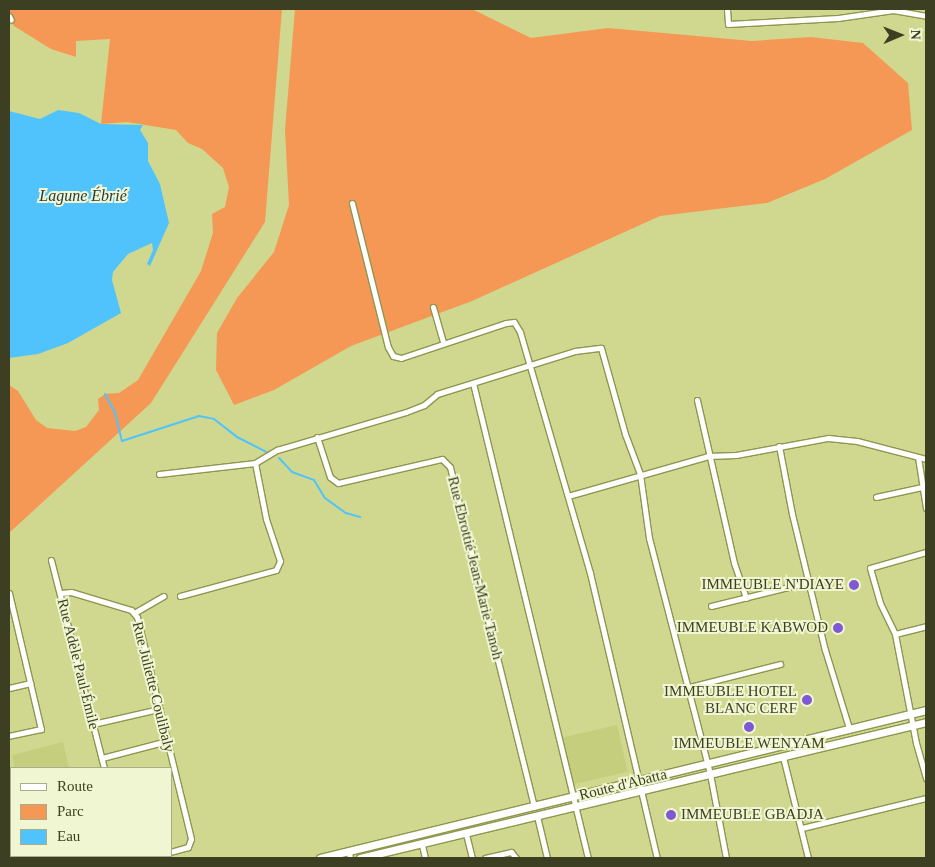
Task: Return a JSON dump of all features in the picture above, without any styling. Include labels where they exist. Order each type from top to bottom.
[{"type":"street","points":[[727,9],[728,24],[838,18],[865,11],[892,10],[926,16]]},
{"type":"street","points":[[352,203],[388,347],[393,356],[401,358],[443,342],[514,322],[532,365],[590,573],[657,858]]},
{"type":"street","points":[[433,307],[443,342]]},
{"type":"street","points":[[159,474],[255,463],[277,450],[406,412],[424,405],[438,394],[575,351],[601,348],[625,434],[640,474],[649,538],[708,765],[726,858]]},
{"type":"street","points":[[473,383],[588,858]]},
{"type":"street","points":[[697,400],[708,456],[734,563],[746,598]]},
{"type":"street","points":[[568,496],[708,456],[736,455],[835,437],[926,459]]},
{"type":"street","name":"Rue Ebrottié Jean-Marie Tanoh","points":[[317,438],[330,477],[338,483],[442,459],[450,467],[534,807]]},
{"type":"street","points":[[779,446],[809,582],[849,728]]},
{"type":"street","points":[[918,457],[926,508]]},
{"type":"street","points":[[180,596],[272,574],[279,566],[255,463]]},
{"type":"street","points":[[876,497],[922,487]]},
{"type":"street","points":[[926,552],[870,568],[880,603],[895,634],[912,726],[926,779]]},
{"type":"street","name":"Rue Adèle Paul-Émile","points":[[51,560],[61,593],[104,767]]},
{"type":"street","points":[[711,606],[809,582]]},
{"type":"street","name":"Rue Juliette Coulibaly","points":[[61,593],[71,592],[134,613],[191,839],[188,847],[172,852]]},
{"type":"street","points":[[9,593],[41,729],[9,736]]},
{"type":"street","points":[[134,613],[163,596]]},
{"type":"street","points":[[895,634],[926,626]]},
{"type":"street","points":[[689,687],[780,664]]},
{"type":"street","points":[[9,688],[30,683]]},
{"type":"street","points":[[93,724],[159,709]]},
{"type":"street","name":"Route d'Abatta","points":[[320,858],[349,855],[926,710]]},
{"type":"street","name":"Route d'Abatta","points":[[360,858],[422,845],[926,722]]},
{"type":"street","points":[[102,758],[167,741]]},
{"type":"street","points":[[783,756],[808,858]]},
{"type":"street","points":[[802,828],[926,798]]},
{"type":"street","points":[[536,816],[547,858]]},
{"type":"street","points":[[9,823],[10,832]]},
{"type":"street","points":[[466,834],[472,858]]},
{"type":"street","points":[[422,845],[425,858]]},
{"type":"street","points":[[485,858],[511,852],[516,858]]},
{"type":"street","points":[[146,858],[156,857]]},
{"type":"shaded area","points":[[617,725],[628,772],[573,784],[562,738]]},
{"type":"shaded area","points":[[63,742],[69,767],[15,767],[12,755]]},
{"type":"green space","points":[[9,9],[282,9],[265,222],[151,403],[9,533],[9,385],[18,391],[36,420],[47,428],[75,431],[86,427],[99,410],[98,399],[105,394],[119,393],[138,380],[201,271],[213,233],[212,214],[225,207],[229,187],[223,168],[202,149],[188,143],[176,130],[127,122],[101,124],[110,39],[76,41],[76,57],[51,49],[14,26],[9,19]]},
{"type":"green space","points":[[295,9],[472,9],[531,38],[608,28],[752,41],[811,37],[863,43],[908,83],[912,130],[825,179],[767,203],[660,216],[472,301],[351,346],[274,390],[234,405],[216,370],[217,333],[237,298],[274,252],[289,205],[285,130]]},
{"type":"water","name":"Lagune Ébrié","points":[[58,110],[79,113],[101,124],[143,125],[140,130],[148,143],[148,161],[160,184],[169,223],[150,266],[147,264],[153,250],[152,243],[128,254],[113,272],[112,280],[121,313],[68,343],[38,354],[9,358],[9,111],[40,119]]},
{"type":"waterway","points":[[105,394],[115,413],[122,441],[199,416],[214,419],[237,437],[269,453]]},
{"type":"waterway","points":[[279,458],[292,472],[314,480],[325,498],[346,513],[360,517]]},
{"type":"place","name":"IMMEUBLE N'DIAYE","points":[[854,585]]},
{"type":"place","name":"IMMEUBLE KABWOD","points":[[838,628]]},
{"type":"place","name":"IMMEUBLE HOTEL BLANC CERF","points":[[807,700]]},
{"type":"place","name":"IMMEUBLE WENYAM","points":[[749,727]]},
{"type":"place","name":"IMMEUBLE GBADJA","points":[[671,815]]}]
